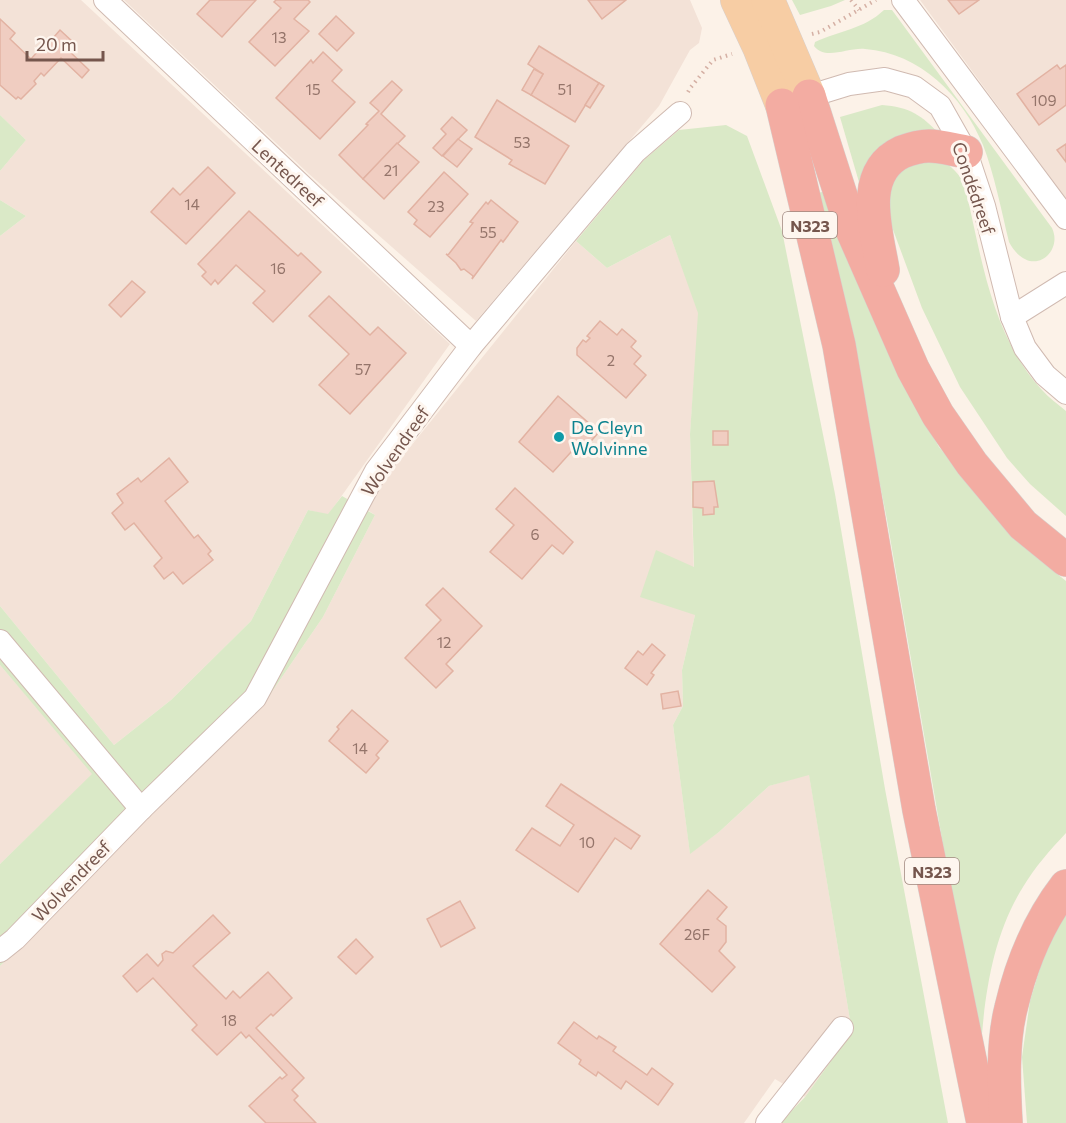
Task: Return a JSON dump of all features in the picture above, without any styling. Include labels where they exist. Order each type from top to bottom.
[{"type":"highway","name":"N323","points":[[796,101],[886,311],[913,369],[939,415],[972,464],[1023,525],[1066,560]]},
{"type":"highway","name":"N323","points":[[796,101],[919,810],[983,1123]]},
{"type":"highway","points":[[886,311],[886,288],[873,206],[880,173],[887,161],[911,149],[929,146],[966,152]]},
{"type":"highway","points":[[1006,1123],[1005,1062],[1010,1009],[1033,943],[1050,907],[1066,886]]},
{"type":"main road","name":"N323","points":[[737,0],[759,47],[796,101]]},
{"type":"main road","name":"N323","points":[[768,0],[796,101]]},
{"type":"street","name":"Lentedreef","points":[[105,0],[471,346]]},
{"type":"street","points":[[903,0],[1066,218]]},
{"type":"street","name":"Condédreef","points":[[796,101],[849,84],[885,79],[914,87],[940,106],[966,152],[984,206],[1012,317],[1025,348],[1046,375],[1066,393]]},
{"type":"street","name":"Wolvendreef","points":[[0,951],[15,939],[141,809],[255,698],[376,471],[471,346],[635,152],[680,113]]},
{"type":"street","points":[[1012,317],[1066,283]]},
{"type":"street","points":[[0,641],[141,809]]},
{"type":"street","points":[[767,1123],[842,1028]]},
{"type":"path","points":[[851,0],[859,10]]},
{"type":"shaded area","points":[[0,0],[81,0],[450,344],[328,515],[308,510],[251,621],[171,700],[114,745],[0,606],[0,236],[26,216],[0,200],[0,171],[26,140],[0,115]]},
{"type":"shaded area","points":[[124,0],[690,0],[702,28],[699,43],[690,50],[659,106],[476,321],[309,174]]},
{"type":"shaded area","points":[[920,0],[1066,0],[1066,199]]},
{"type":"shaded area","points":[[670,235],[699,313],[690,434],[695,615],[682,670],[683,706],[673,725],[690,853],[719,832],[769,786],[809,774],[852,1032],[805,1097],[775,1079],[744,1123],[0,1123],[0,966],[267,699],[323,617],[375,515],[366,509],[386,477],[576,241],[607,268]]},
{"type":"shaded area","points":[[0,665],[93,774],[0,864]]},
{"type":"green space","points":[[792,0],[845,0],[800,15]]},
{"type":"green space","points":[[884,10],[892,10],[1052,228],[1053,246],[1043,259],[1026,260],[1017,254],[1009,242],[983,145],[964,110],[937,80],[921,68],[885,52],[859,49],[824,53],[814,46],[815,42],[860,26]]},
{"type":"green space","points":[[882,105],[914,113],[940,135],[861,189],[840,117]]},
{"type":"green space","points":[[0,115],[26,140],[0,171]]},
{"type":"green space","points":[[726,125],[747,136],[782,231],[835,494],[885,789],[948,1123],[780,1123],[805,1097],[852,1032],[809,775],[769,786],[719,832],[690,854],[673,725],[683,706],[682,670],[695,615],[640,597],[656,550],[694,567],[690,434],[698,313],[670,235],[607,268],[576,241],[644,160],[679,130]]},
{"type":"green space","points":[[909,158],[941,161],[952,168],[964,182],[982,264],[1010,344],[1024,368],[1042,390],[1066,411],[1066,516],[1030,484],[1007,458],[960,387],[922,308],[885,208],[886,183]]},
{"type":"green space","points":[[830,190],[897,371],[939,447],[1003,523],[1036,557],[1066,581],[1066,833],[1028,880],[1003,927],[987,992],[980,1059],[887,520],[853,346],[818,193]]},
{"type":"green space","points":[[0,200],[26,216],[0,236]]},
{"type":"green space","points":[[342,496],[375,515],[323,617],[267,699],[0,966],[0,864],[92,774],[0,665],[0,606],[114,745],[171,700],[251,621],[308,510],[328,514]]},
{"type":"green space","points":[[1066,913],[1066,1123],[1027,1123],[1022,1057],[1030,1001],[1044,955]]},
{"type":"building","points":[[210,0],[256,0],[222,37],[197,14]]},
{"type":"building","points":[[276,0],[308,0],[310,2],[294,19],[309,31],[275,66],[249,42],[281,8],[274,2]]},
{"type":"building","points":[[588,0],[626,0],[602,19]]},
{"type":"building","points":[[948,0],[979,0],[959,14]]},
{"type":"building","points":[[336,16],[354,33],[337,51],[319,34]]},
{"type":"building","points":[[0,19],[15,33],[10,39],[31,59],[60,30],[74,43],[68,50],[89,70],[82,78],[61,58],[44,76],[41,73],[34,81],[36,84],[21,99],[18,97],[16,99],[0,85]]},
{"type":"building","points":[[539,46],[599,83],[575,122],[531,95],[543,74],[528,64]]},
{"type":"building","points":[[323,52],[342,70],[332,81],[355,102],[320,139],[276,98],[311,60],[313,63]]},
{"type":"building","points":[[1057,65],[1060,69],[1066,65],[1066,105],[1039,125],[1017,94]]},
{"type":"building","points":[[534,69],[543,74],[531,95],[522,90]]},
{"type":"building","points":[[392,81],[402,90],[381,114],[405,136],[363,179],[339,155],[379,111],[370,103]]},
{"type":"building","points":[[599,83],[604,86],[590,108],[585,105]]},
{"type":"building","points":[[497,100],[569,146],[545,184],[509,164],[512,160],[475,137]]},
{"type":"building","points":[[452,117],[467,130],[442,156],[433,148],[446,134],[441,129]]},
{"type":"building","points":[[458,139],[472,149],[457,167],[443,156]]},
{"type":"building","points":[[397,143],[419,162],[384,199],[363,179]]},
{"type":"building","points":[[1066,144],[1066,162],[1057,150]]},
{"type":"building","points":[[208,167],[235,193],[186,244],[151,212],[173,188],[180,195]]},
{"type":"building","points":[[444,172],[468,194],[430,237],[414,224],[417,220],[408,212]]},
{"type":"building","points":[[491,200],[518,222],[503,242],[501,240],[472,279],[473,276],[464,269],[461,270],[446,254],[448,255],[473,223],[470,222],[486,202],[488,204]]},
{"type":"building","points":[[249,211],[298,256],[301,253],[321,272],[273,322],[253,303],[265,291],[236,265],[218,284],[215,280],[211,285],[202,276],[206,272],[198,264]]},
{"type":"building","points":[[132,281],[145,292],[121,317],[109,305]]},
{"type":"building","points":[[329,296],[370,335],[378,327],[406,353],[350,414],[319,385],[349,354],[309,316]]},
{"type":"building","points":[[600,321],[617,335],[622,329],[636,341],[631,347],[641,356],[634,364],[646,375],[626,398],[577,355],[577,348],[583,340],[586,342],[590,338],[587,336]]},
{"type":"building","name":"De Cleyn Wolvinne","points":[[558,396],[599,432],[577,457],[571,452],[553,472],[519,442]]},
{"type":"building","points":[[713,431],[728,431],[728,445],[713,445]]},
{"type":"building","points":[[169,458],[188,482],[165,501],[194,538],[198,535],[211,551],[208,554],[213,560],[183,584],[173,572],[164,579],[154,566],[162,558],[134,523],[125,530],[112,513],[123,503],[117,494],[138,478],[141,482]]},
{"type":"building","points":[[714,481],[718,507],[714,507],[714,514],[703,515],[703,508],[693,507],[693,482]]},
{"type":"building","points":[[515,488],[573,542],[563,554],[552,545],[522,579],[490,552],[514,525],[496,509]]},
{"type":"building","points":[[443,588],[482,626],[446,664],[453,671],[436,688],[405,658],[441,620],[426,605]]},
{"type":"building","points":[[652,644],[665,655],[651,673],[654,675],[647,685],[625,668],[638,651],[643,655]]},
{"type":"building","points":[[678,691],[681,706],[663,709],[661,694]]},
{"type":"building","points":[[352,710],[388,741],[376,755],[379,758],[366,773],[329,741],[339,729],[337,727]]},
{"type":"building","points":[[561,784],[640,836],[631,849],[615,838],[578,892],[516,850],[532,828],[560,846],[574,825],[546,806]]},
{"type":"building","points":[[708,890],[727,907],[717,919],[726,926],[726,942],[719,951],[735,967],[712,992],[660,944]]},
{"type":"building","points":[[460,901],[475,928],[441,947],[427,919]]},
{"type":"building","points":[[213,915],[230,933],[193,966],[226,999],[233,991],[240,998],[268,972],[292,998],[256,1028],[304,1078],[292,1090],[298,1096],[294,1100],[316,1123],[266,1123],[249,1106],[280,1077],[282,1079],[287,1075],[249,1035],[246,1038],[241,1032],[217,1055],[192,1030],[197,1025],[153,978],[137,992],[123,976],[147,954],[158,966],[163,960],[162,954],[166,951],[173,953]]},
{"type":"building","points":[[356,939],[373,957],[356,974],[338,957]]},
{"type":"building","points":[[574,1022],[597,1039],[599,1036],[616,1047],[613,1051],[647,1075],[652,1068],[673,1084],[658,1105],[626,1081],[621,1089],[598,1072],[596,1076],[579,1064],[581,1060],[558,1043]]},
{"type":"place","name":"De Cleyn Wolvinne","points":[[559,437]]}]
